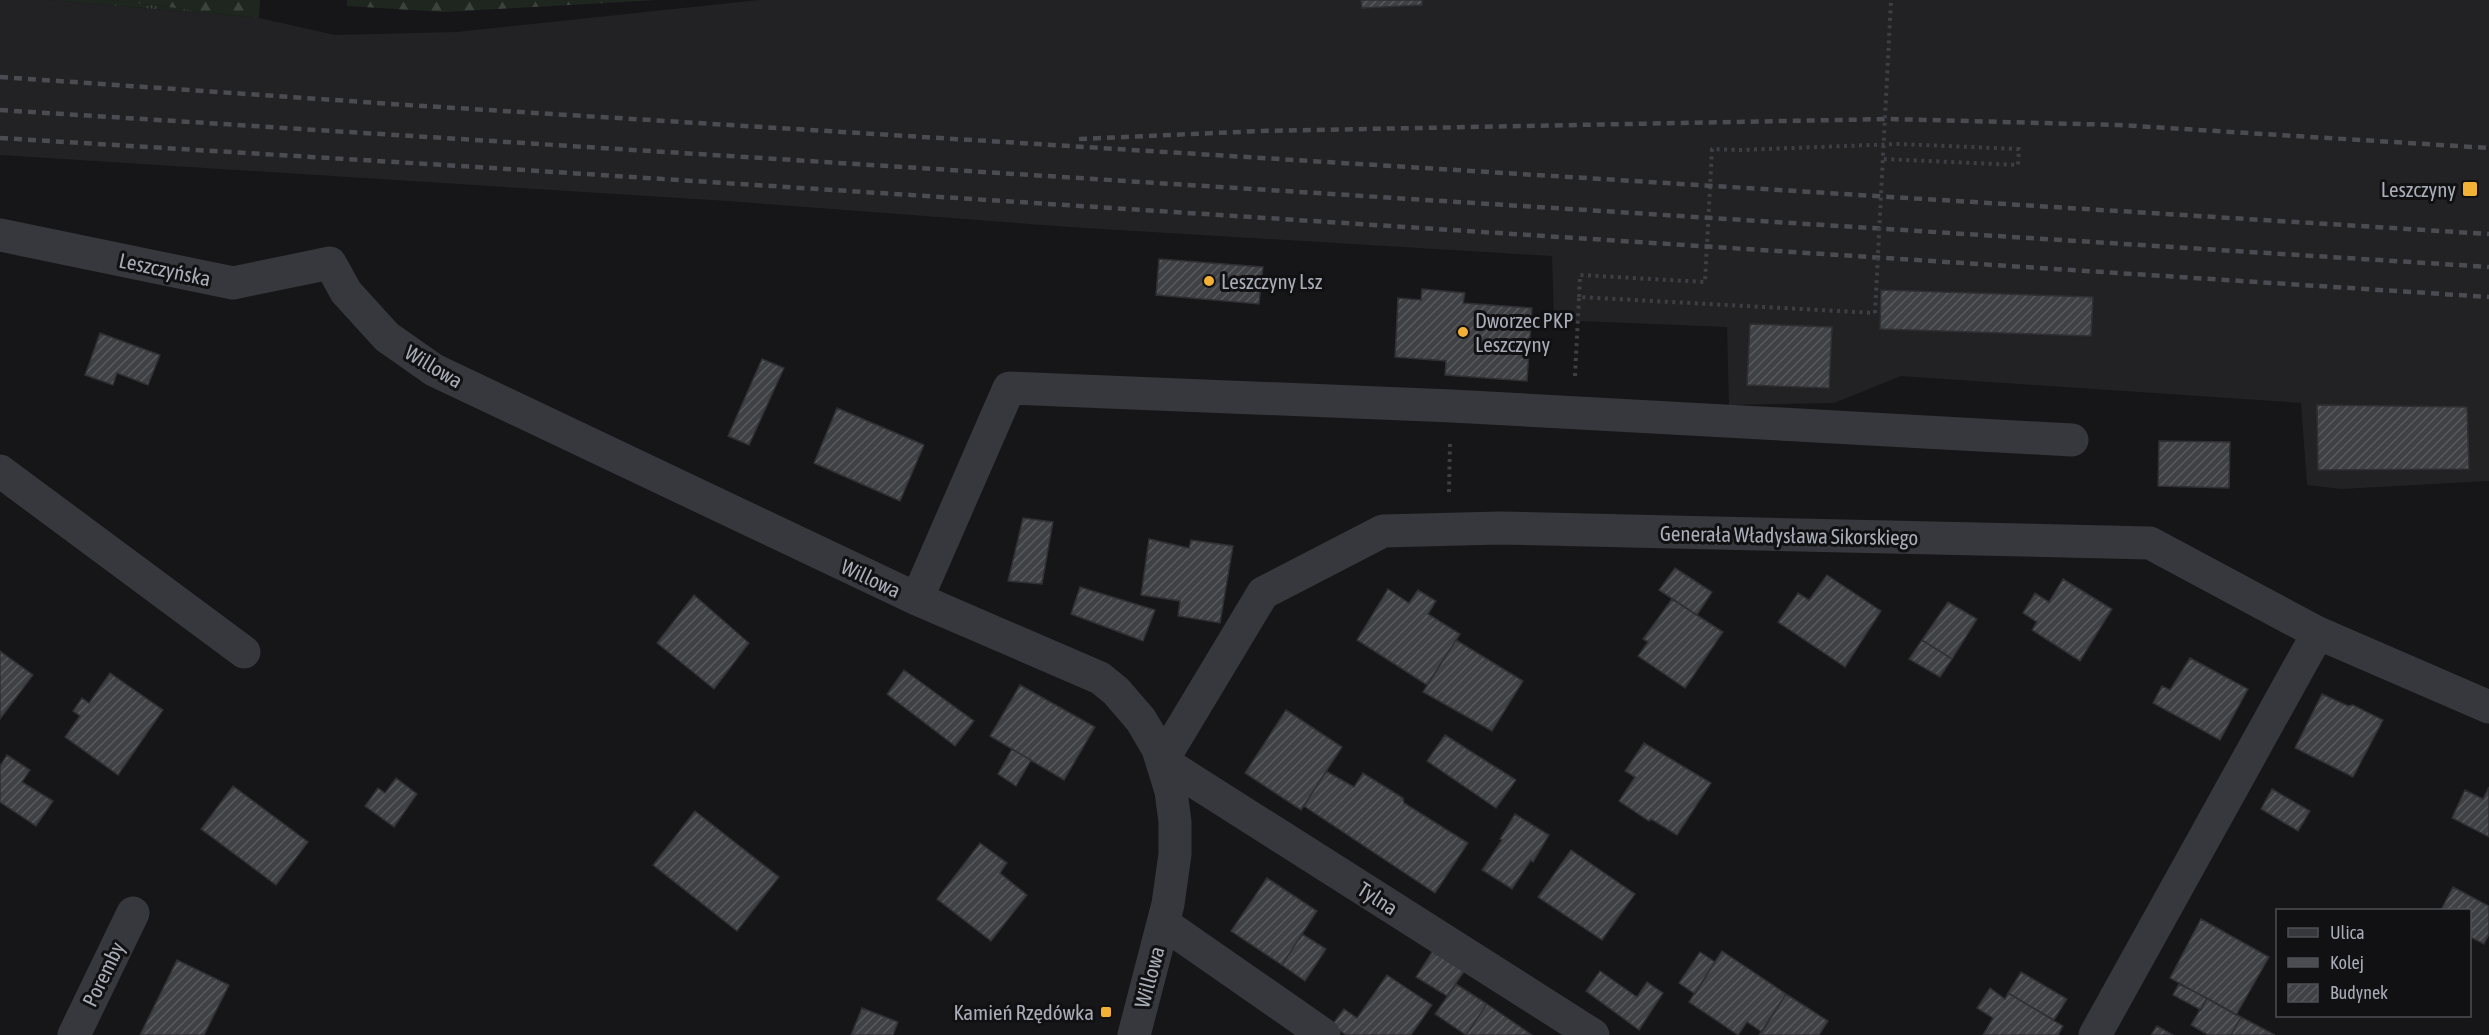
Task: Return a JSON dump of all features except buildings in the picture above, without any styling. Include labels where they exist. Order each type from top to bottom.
[{"type":"street","name":"Leszczyńska","points":[[0,235],[233,284],[330,263]]},
{"type":"street","name":"Willowa","points":[[330,263],[346,292],[387,336],[434,370],[917,599],[1100,678],[1122,696],[1142,720],[1162,761],[1173,801],[1175,822],[1175,854],[1163,923],[1134,1035]]},
{"type":"street","points":[[917,599],[1008,388],[1452,406],[2072,440]]},
{"type":"street","points":[[0,471],[244,652]]},
{"type":"street","name":"Generała Władysława Sikorskiego","points":[[1162,761],[1263,592],[1383,531],[1500,528],[2150,543],[2318,633],[2489,707]]},
{"type":"street","points":[[2095,1035],[2318,633]]},
{"type":"street","name":"Tylna","points":[[1162,761],[1593,1035]]},
{"type":"street","name":"Poremby","points":[[74,1035],[133,913]]},
{"type":"street","points":[[1163,923],[1324,1035]]},
{"type":"path","points":[[1579,297],[1875,313],[1891,0]]},
{"type":"path","points":[[1575,383],[1580,275],[1705,282],[1712,149],[1898,144],[2019,150],[2018,165],[1883,159]]},
{"type":"path","points":[[1447,529],[1452,406]]},
{"type":"shaded area","points":[[0,0],[50,0],[259,18],[335,35],[456,32],[759,0],[2489,0],[2489,481],[2341,489],[2307,485],[2301,403],[1901,376],[1834,403],[1729,405],[1727,327],[1554,320],[1552,256],[1069,227],[727,201],[0,155]]},
{"type":"green space","points":[[50,0],[111,0],[259,18]]},
{"type":"green space","points":[[111,0],[260,0],[259,18]]},
{"type":"green space","points":[[347,0],[657,0],[445,12],[347,6]]},
{"type":"railway","points":[[0,77],[407,105],[2489,234]]},
{"type":"railway","points":[[0,110],[2489,267]]},
{"type":"railway","points":[[1079,139],[1261,131],[1890,119],[2119,125],[2489,148]]},
{"type":"railway","points":[[0,138],[2489,297]]},
{"type":"place","name":"Leszczyny","points":[[2470,189]]},
{"type":"place","name":"Leszczyny Lsz","points":[[1209,281]]},
{"type":"place","name":"Dworzec PKP Leszczyny","points":[[1463,332]]},
{"type":"place","name":"Kamień Rzędówka","points":[[1106,1012]]}]
